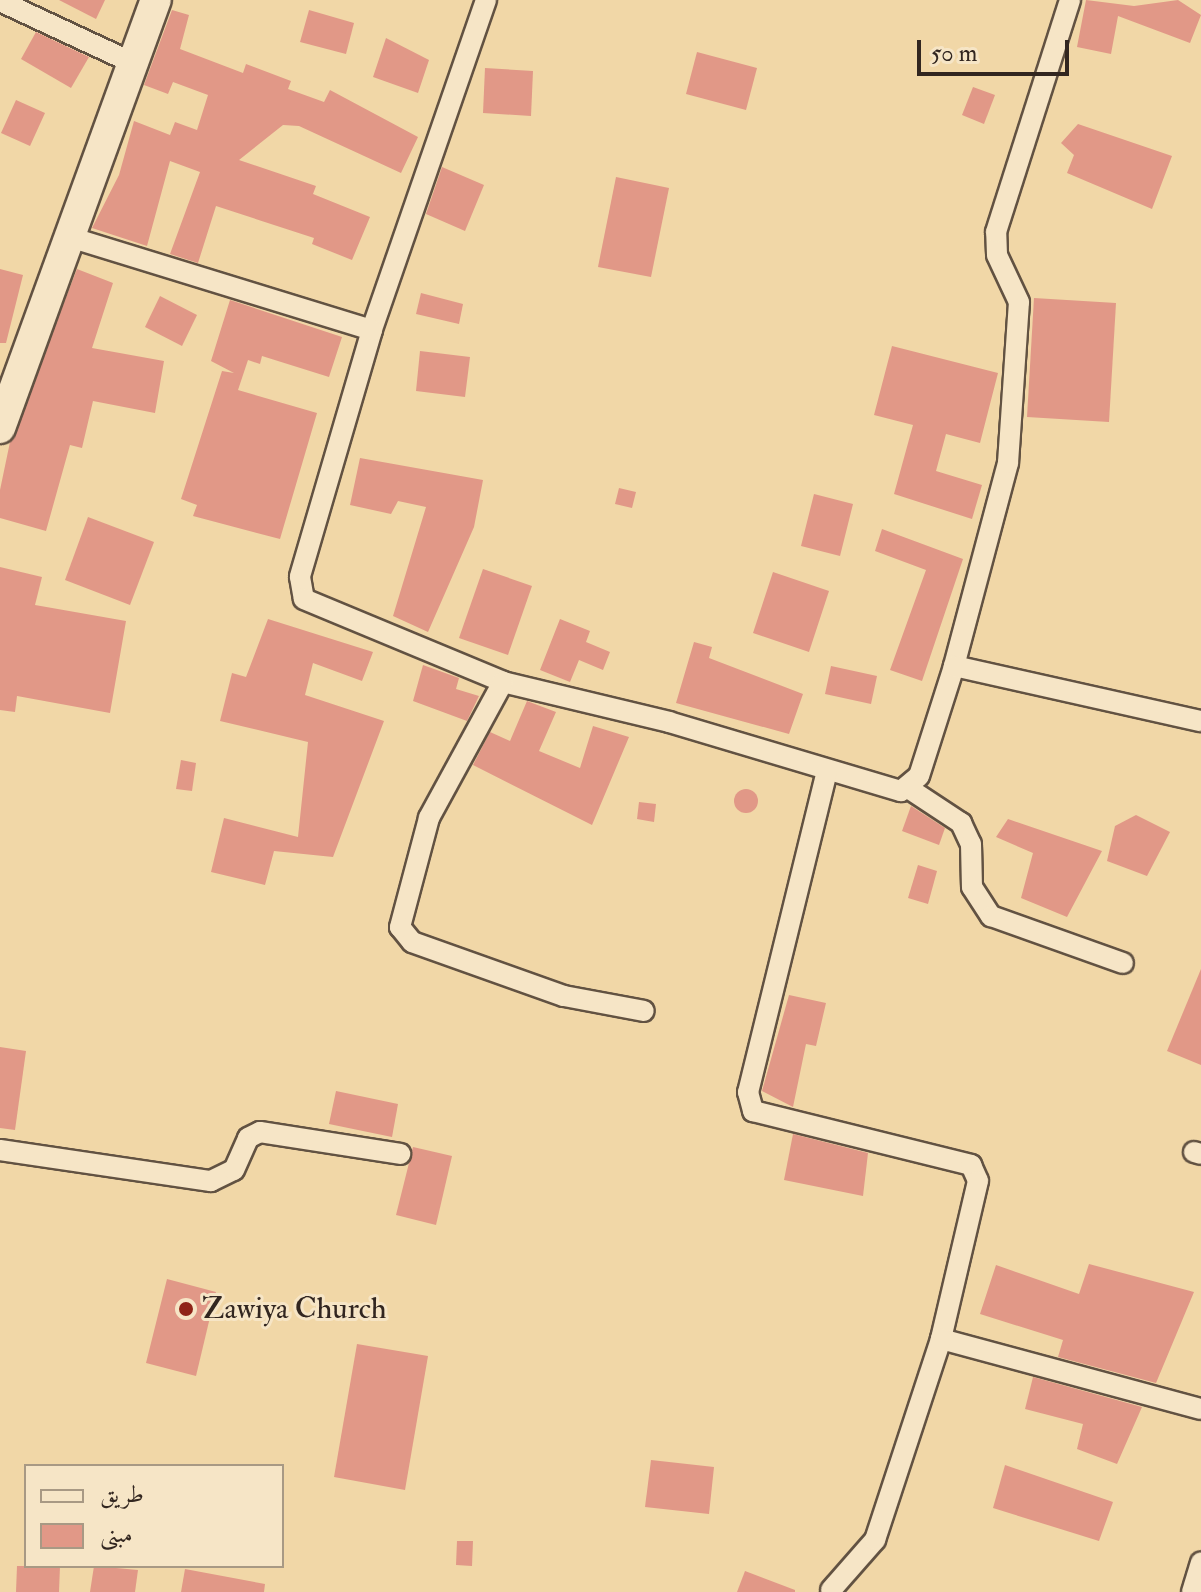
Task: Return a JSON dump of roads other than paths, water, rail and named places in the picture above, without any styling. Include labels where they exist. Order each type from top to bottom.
[{"type":"street","points":[[0,428],[66,236],[156,0]]},
{"type":"street","points":[[486,0],[372,330],[300,590],[315,605],[503,682],[669,722],[827,771],[908,788],[961,823],[971,844],[972,887],[991,916],[1123,963]]},
{"type":"street","points":[[908,788],[954,666],[1008,463],[1019,302],[997,255],[996,232],[1070,0]]},
{"type":"street","points":[[0,1],[133,63]]},
{"type":"street","points":[[66,236],[372,330]]},
{"type":"street","points":[[954,666],[1201,721]]},
{"type":"street","points":[[503,682],[429,818],[400,927],[412,942],[564,996],[644,1011]]},
{"type":"street","points":[[827,771],[748,1102],[775,1119],[953,1156],[977,1172],[941,1339],[875,1540],[831,1590]]},
{"type":"street","points":[[0,1150],[211,1181],[234,1170],[248,1138],[260,1132],[400,1154]]},
{"type":"street","points":[[941,1339],[1201,1409]]},
{"type":"street","points":[[1192,1592],[1201,1562]]},
{"type":"place","name":"Zawiya Church","points":[[186,1309]]}]
